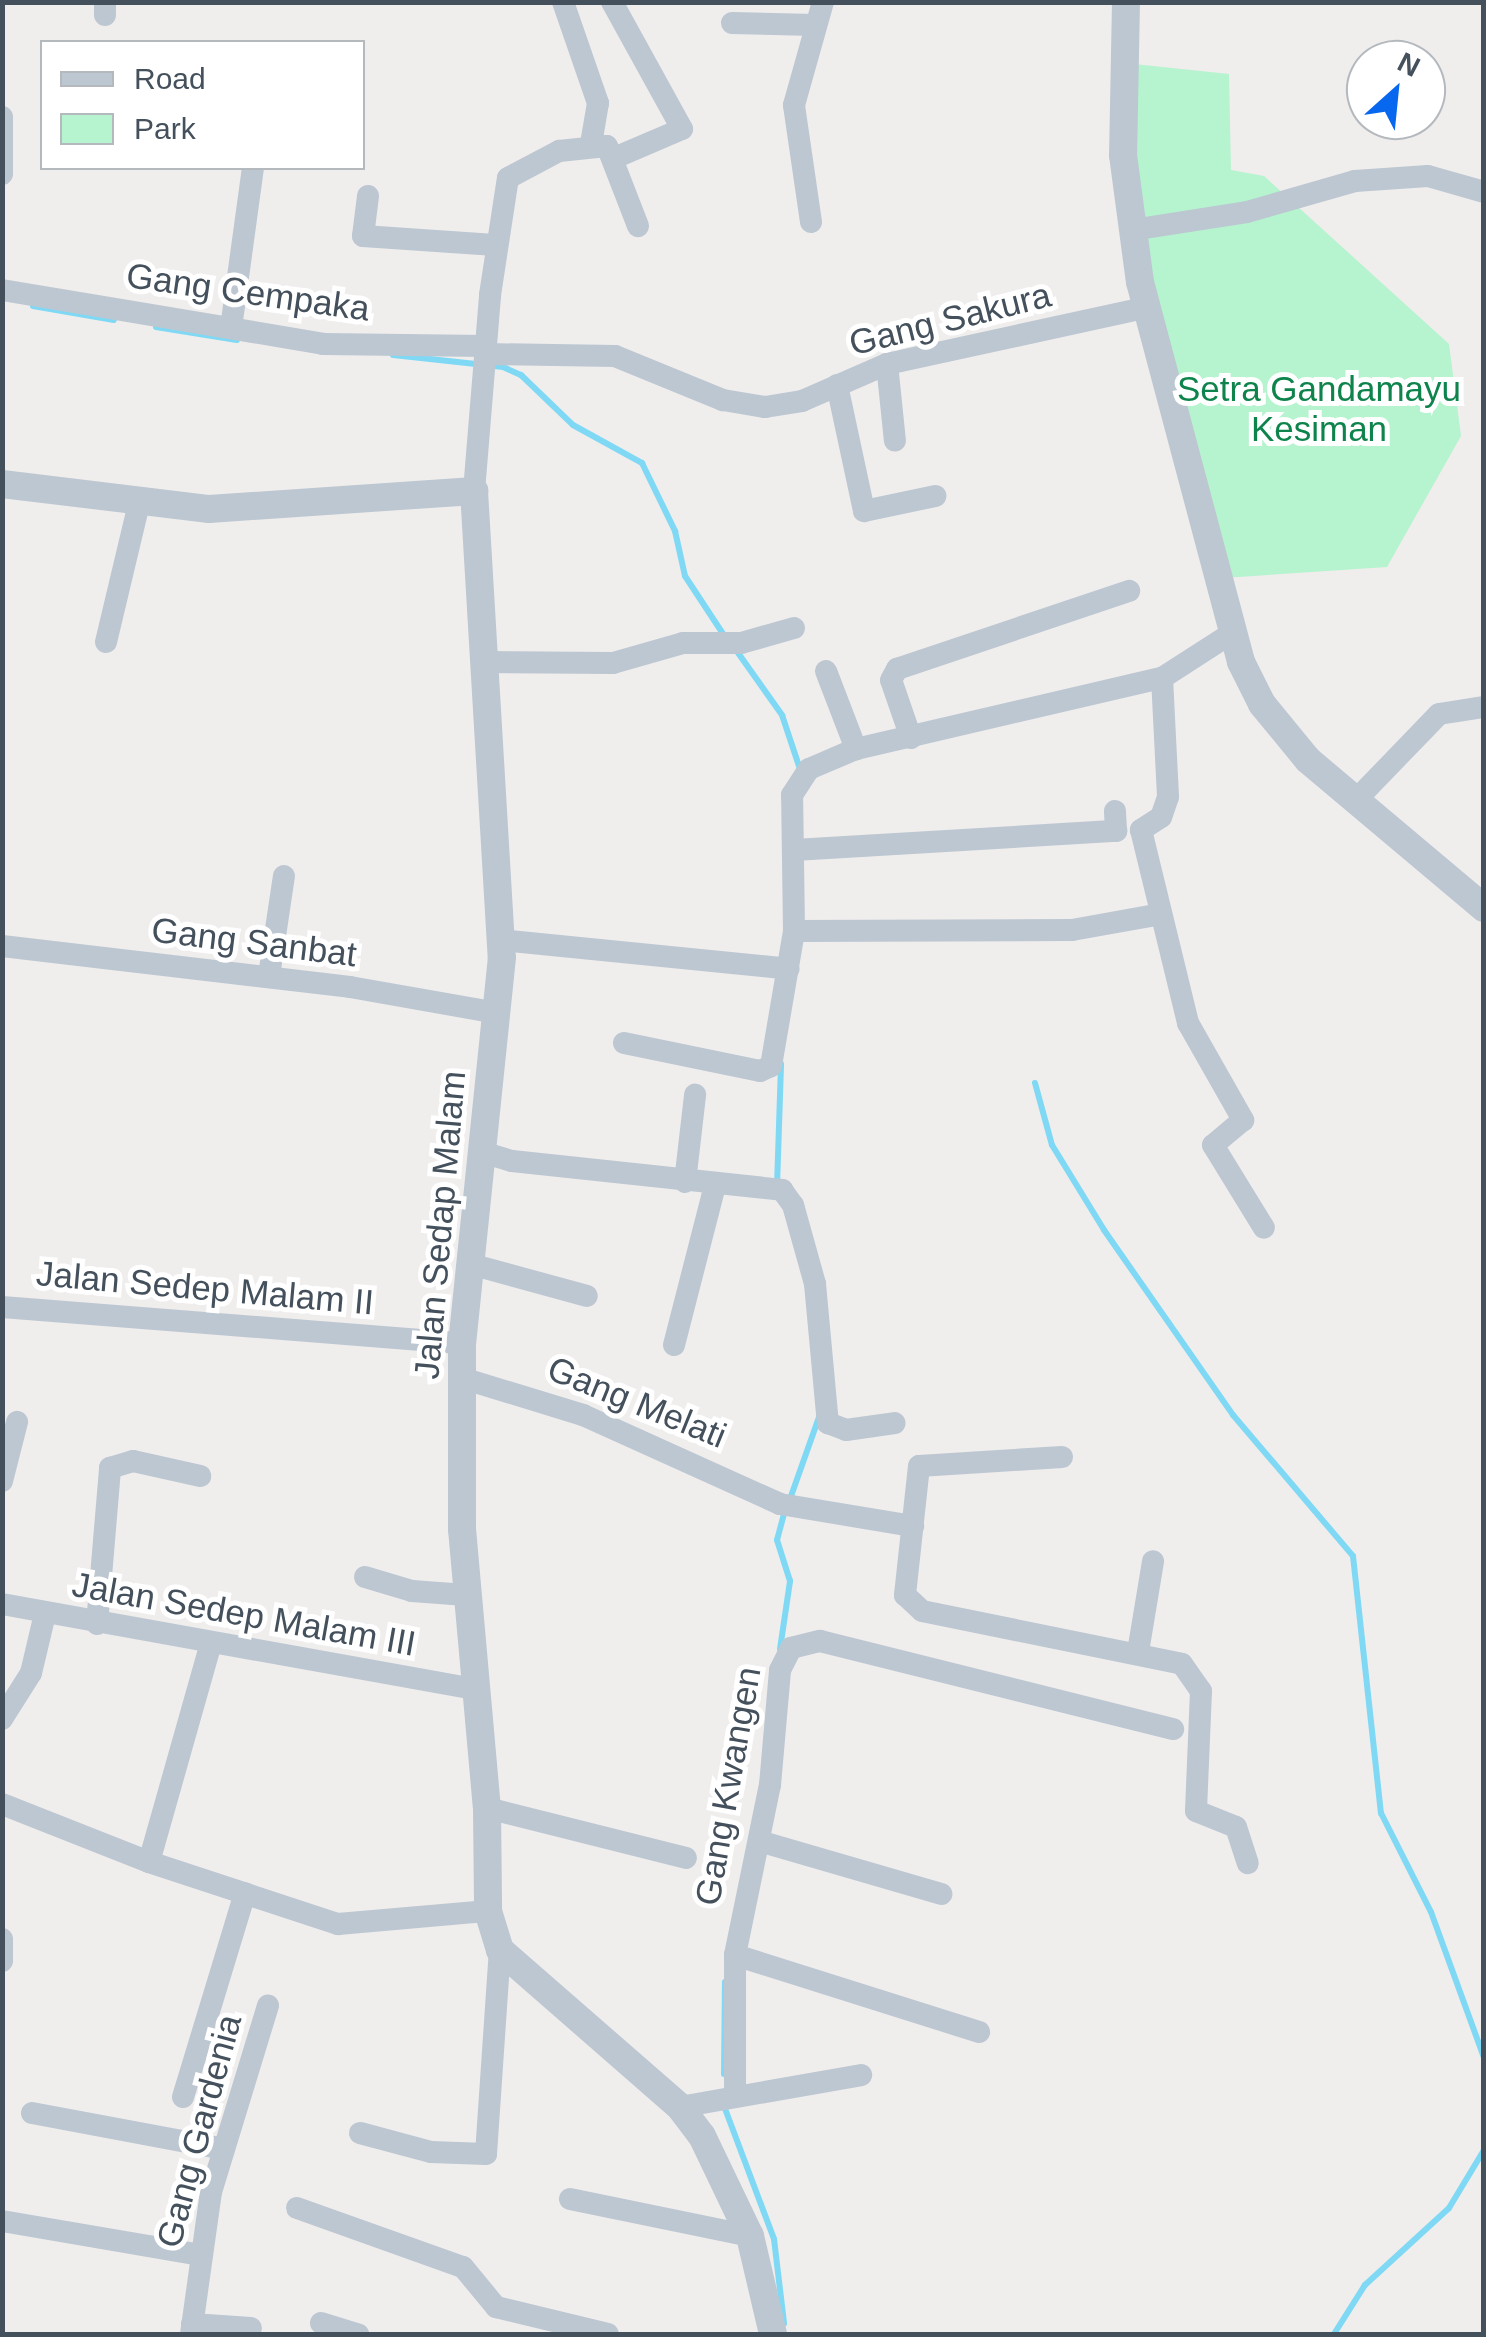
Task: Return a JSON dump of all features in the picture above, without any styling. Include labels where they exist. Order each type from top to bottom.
[{"type":"street","points":[[563,2],[598,103],[591,144]]},
{"type":"street","points":[[612,2],[682,129],[614,158]]},
{"type":"street","points":[[1126,2],[1122,132],[1144,308],[1241,662],[1262,704],[1354,802],[1484,908]]},
{"type":"street","points":[[732,22],[819,14],[794,105],[811,222]]},
{"type":"street","points":[[2,117],[2,174]]},
{"type":"street","points":[[2,484],[139,504],[248,508],[474,491],[495,245],[504,188],[516,168],[591,144],[607,146],[638,226]]},
{"type":"street","points":[[231,328],[253,170]]},
{"type":"street","points":[[1132,230],[1247,212],[1354,181],[1428,176],[1484,192]]},
{"type":"street","points":[[368,196],[363,236],[495,245]]},
{"type":"street","name":"Gang Cempaka","points":[[2,290],[323,344],[485,358]]},
{"type":"street","name":"Gang Sakura","points":[[485,358],[616,356],[723,400],[765,407],[802,401],[887,364],[1144,308]]},
{"type":"street","points":[[887,364],[895,442]]},
{"type":"street","points":[[836,385],[864,511],[935,496]]},
{"type":"street","name":"Jalan Sedap Malam","points":[[474,491],[501,940],[497,1013],[462,1343],[462,1378],[466,1596],[488,1808],[488,1911],[500,1950]]},
{"type":"street","points":[[106,642],[139,504]]},
{"type":"street","points":[[912,738],[891,680],[897,669],[1130,591]]},
{"type":"street","points":[[483,662],[614,663],[682,643],[732,643],[794,628]]},
{"type":"street","points":[[624,1044],[767,1070],[799,931],[799,779],[856,749],[1162,678],[1235,631]]},
{"type":"street","points":[[826,671],[856,749]]},
{"type":"street","points":[[1162,678],[1168,797],[1161,817],[1141,830],[1188,1023],[1242,1116],[1240,1125],[1213,1144],[1264,1228]]},
{"type":"street","points":[[1354,802],[1438,714],[1484,707]]},
{"type":"street","points":[[799,850],[1116,831],[1116,811]]},
{"type":"street","points":[[268,976],[284,876]]},
{"type":"street","points":[[799,931],[1072,930],[1161,914]]},
{"type":"street","points":[[501,940],[789,970]]},
{"type":"street","name":"Gang Sanbat","points":[[2,946],[268,976],[497,1013]]},
{"type":"street","points":[[684,1182],[696,1095]]},
{"type":"street","points":[[482,1152],[684,1182],[777,1189],[793,1205],[815,1284],[828,1424],[846,1430],[895,1423]]},
{"type":"street","points":[[674,1345],[715,1184]]},
{"type":"street","points":[[470,1264],[587,1296]]},
{"type":"street","name":"Jalan Sedep Malam II","points":[[2,1307],[462,1343]]},
{"type":"street","name":"Gang Melati","points":[[462,1378],[584,1415],[789,1506],[913,1526]]},
{"type":"street","points":[[2,1481],[16,1422]]},
{"type":"street","points":[[1062,1457],[924,1464],[916,1472],[905,1595],[914,1607],[1182,1664],[1196,1676],[1202,1708],[1196,1811],[1236,1827],[1248,1862]]},
{"type":"street","points":[[97,1624],[110,1468],[133,1461],[200,1476]]},
{"type":"street","points":[[1138,1652],[1153,1561]]},
{"type":"street","points":[[365,1577],[412,1591],[466,1596]]},
{"type":"street","name":"Jalan Sedep Malam III","points":[[2,1604],[210,1646],[474,1689]]},
{"type":"street","points":[[2,1720],[31,1673],[45,1614]]},
{"type":"street","name":"Gang Kwangen","points":[[728,2096],[735,1954],[760,1841],[780,1670],[791,1648],[820,1641],[1173,1729]]},
{"type":"street","points":[[149,1862],[210,1646]]},
{"type":"street","points":[[2,1804],[149,1862],[338,1924],[488,1911]]},
{"type":"street","points":[[488,1808],[686,1858]]},
{"type":"street","points":[[760,1841],[941,1894]]},
{"type":"street","points":[[183,2096],[245,1893]]},
{"type":"street","points":[[2,1939],[2,1961]]},
{"type":"street","points":[[500,1950],[680,2107],[702,2136],[750,2236],[773,2334]]},
{"type":"street","points":[[360,2132],[431,2152],[486,2154],[500,1950]]},
{"type":"street","points":[[735,1954],[980,2032]]},
{"type":"street","name":"Gang Gardenia","points":[[192,2329],[200,2255],[224,2150],[268,2006]]},
{"type":"street","points":[[680,2107],[861,2075]]},
{"type":"street","points":[[32,2113],[224,2150]]},
{"type":"street","points":[[570,2199],[750,2236]]},
{"type":"street","points":[[297,2208],[464,2267],[496,2307],[608,2334]]},
{"type":"street","points":[[2,2221],[200,2255]]},
{"type":"street","points":[[321,2323],[358,2334]]},
{"type":"street","points":[[192,2329],[251,2328]]},
{"type":"green space","name":"Setra Gandamayu Kesiman","points":[[1134,64],[1229,74],[1231,170],[1264,176],[1449,344],[1461,436],[1387,567],[1223,578],[1150,306],[1129,138]]},
{"type":"waterway","points":[[33,306],[114,320]]},
{"type":"waterway","points":[[156,327],[237,340]]},
{"type":"waterway","points":[[393,355],[503,367],[521,375],[573,425],[642,463],[675,531],[685,576],[725,637]]},
{"type":"waterway","points":[[736,650],[782,715],[800,769]]},
{"type":"waterway","points":[[777,1186],[781,1064]]},
{"type":"waterway","points":[[1035,1083],[1052,1145],[1104,1230],[1233,1415],[1353,1556],[1381,1813],[1431,1912],[1484,2058]]},
{"type":"waterway","points":[[790,1499],[819,1417]]},
{"type":"waterway","points":[[780,1649],[790,1581],[777,1540],[785,1511]]},
{"type":"waterway","points":[[724,2074],[725,1982]]},
{"type":"waterway","points":[[724,2106],[774,2239],[784,2323]]},
{"type":"waterway","points":[[1334,2334],[1365,2285],[1449,2208],[1484,2150]]}]
